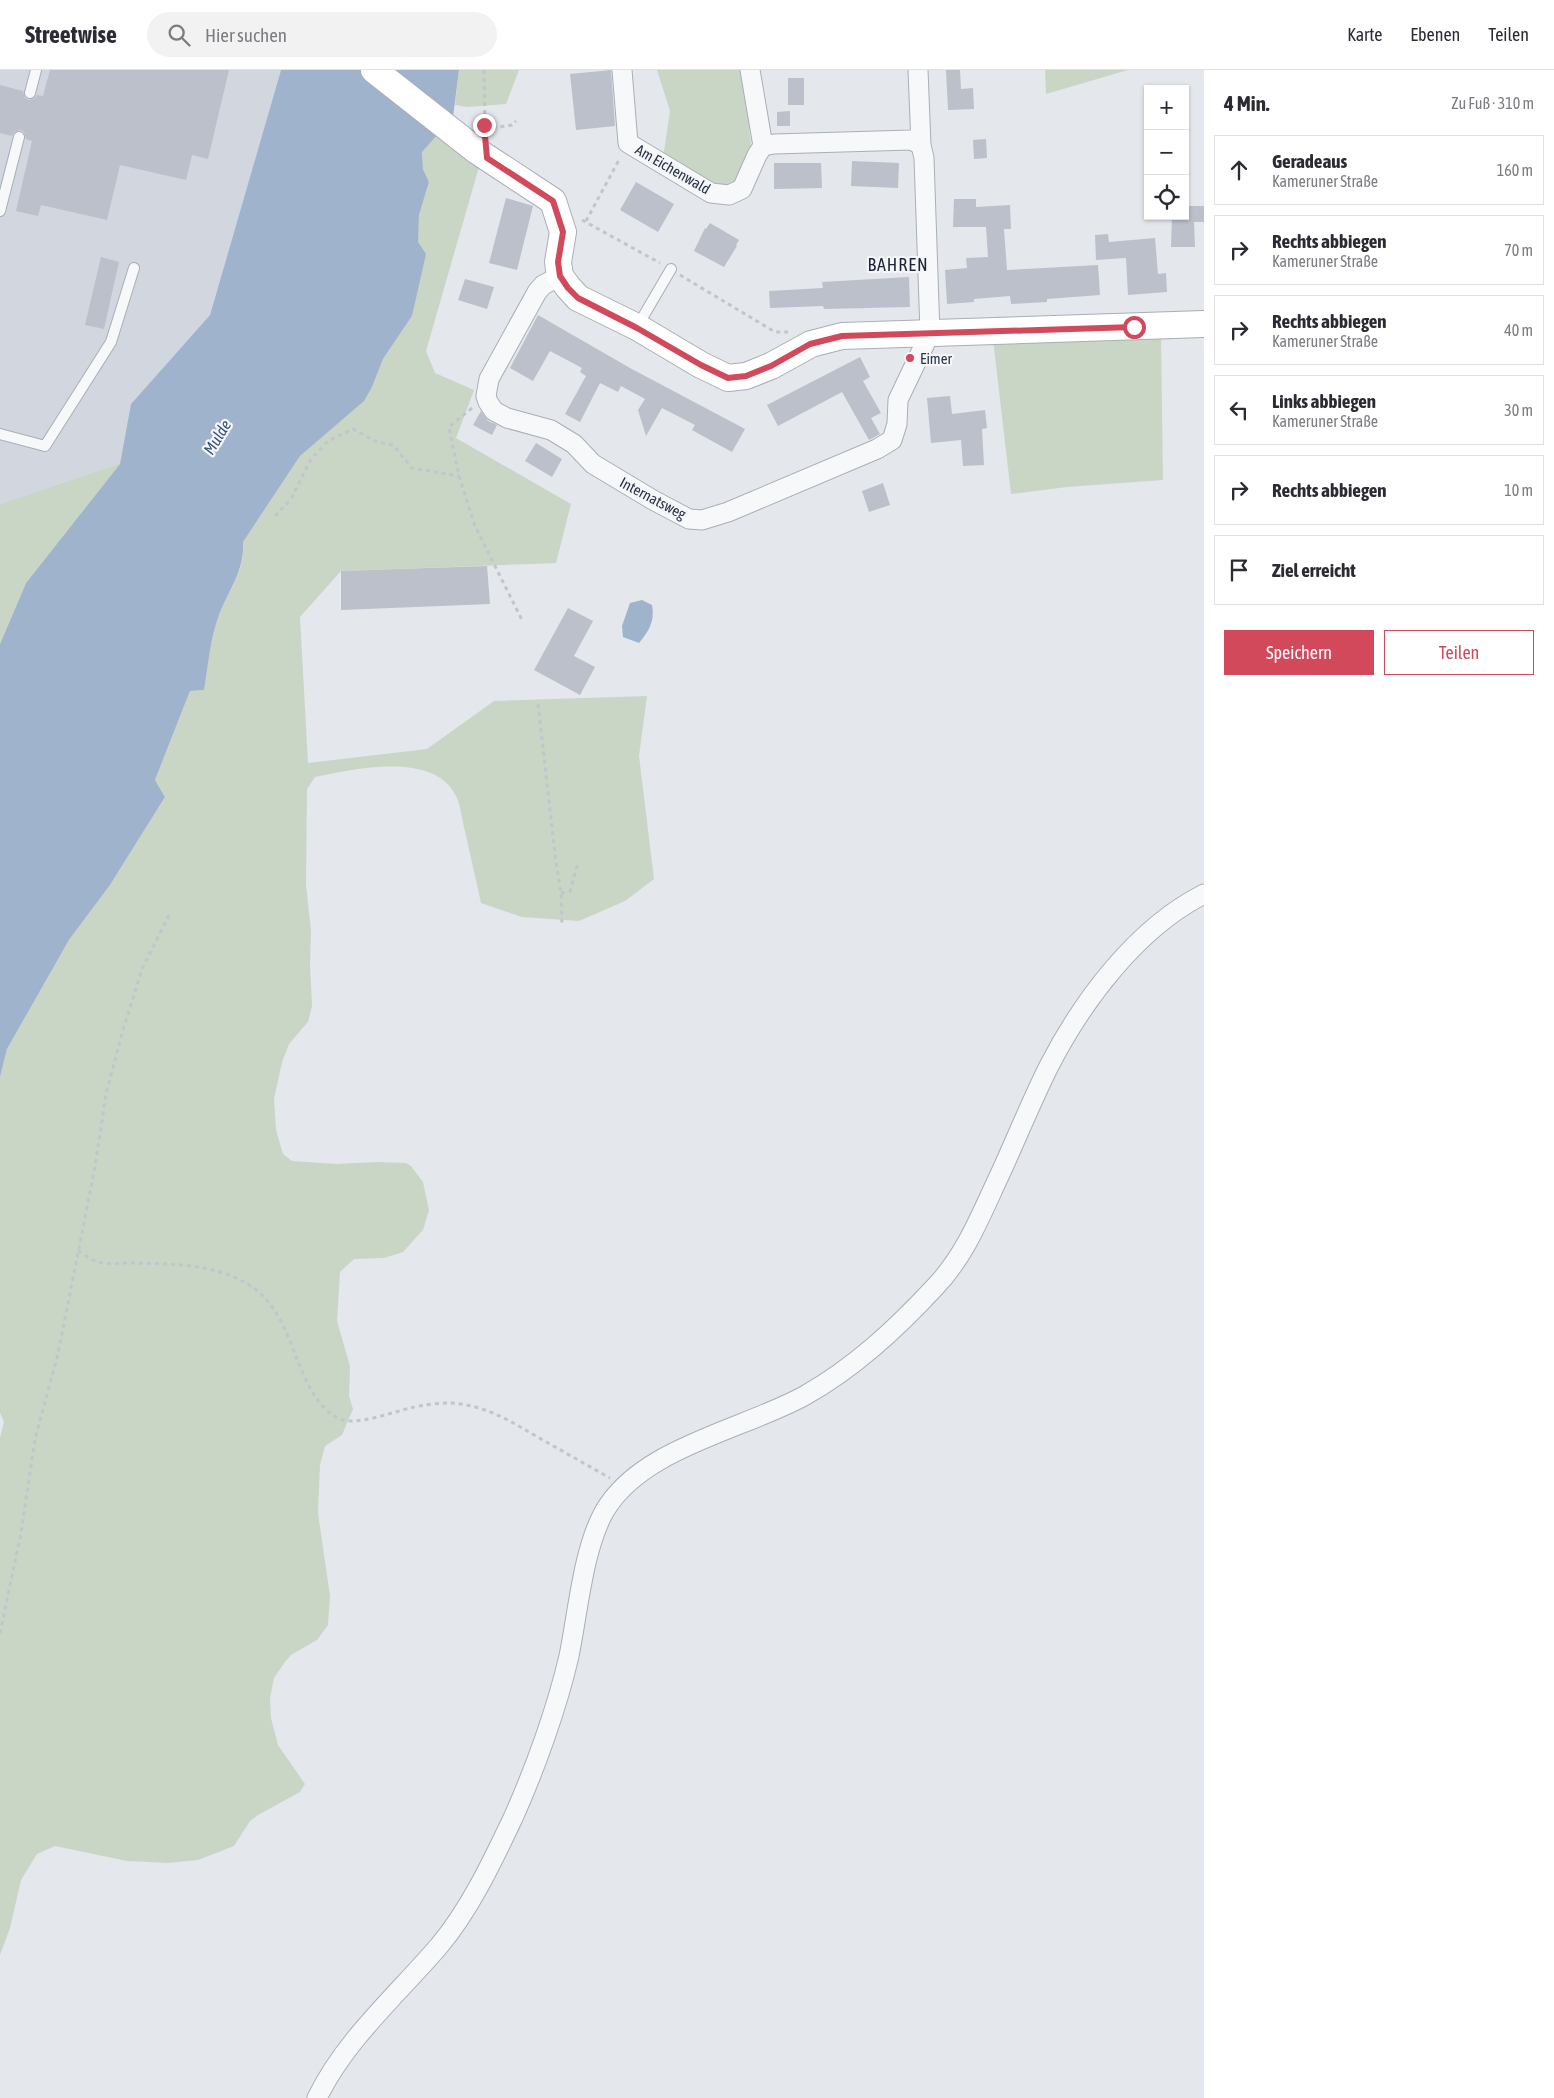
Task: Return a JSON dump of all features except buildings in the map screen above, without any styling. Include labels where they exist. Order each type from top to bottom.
[{"type":"street","points":[[374,70],[482,154],[553,201],[563,232],[558,262],[560,276],[578,298],[728,378],[746,376],[771,366],[810,344],[842,336],[1204,324]]},
{"type":"street","name":"Am Eichenwald","points":[[622,70],[628,143],[711,193],[729,195],[742,189],[763,146]]},
{"type":"street","points":[[750,70],[763,146],[774,144],[911,140],[921,145]]},
{"type":"street","points":[[918,70],[921,145],[924,158],[930,333]]},
{"type":"street","points":[[486,396],[489,379],[537,292],[543,285],[560,276]]},
{"type":"street","name":"Internatsweg","points":[[486,396],[494,411],[507,418],[551,430],[574,444],[593,464],[622,482],[689,519],[702,520],[728,512],[861,456],[892,440],[897,424],[898,400],[930,333]]},
{"type":"street","points":[[317,2098],[338,2063],[442,1942],[487,1871],[514,1814],[554,1710],[568,1660],[592,1543],[604,1512],[625,1486],[653,1463],[778,1409],[834,1377],[863,1357],[939,1284],[970,1237],[1050,1064],[1083,1009],[1128,953],[1158,924],[1204,894]]},
{"type":"lane","points":[[30,93],[36,70]]},
{"type":"lane","points":[[0,211],[19,138]]},
{"type":"lane","points":[[0,434],[45,446],[111,342],[134,268]]},
{"type":"lane","points":[[637,328],[671,269]]},
{"type":"path","points":[[482,154],[484,70]]},
{"type":"path","points":[[484,125],[493,128],[512,125],[516,121]]},
{"type":"path","points":[[628,143],[586,221],[776,332],[793,332]]},
{"type":"path","points":[[486,396],[449,428],[459,476],[475,526],[522,620]]},
{"type":"path","points":[[275,516],[291,499],[311,458],[328,441],[354,429],[377,442],[393,445],[412,468],[459,476]]},
{"type":"path","points":[[538,704],[561,893],[562,925]]},
{"type":"path","points":[[561,893],[570,891],[578,863]]},
{"type":"path","points":[[0,1633],[21,1533],[35,1439],[58,1354],[95,1167],[106,1094],[122,1030],[142,969],[169,915]]},
{"type":"path","points":[[78,1251],[98,1262],[178,1264],[210,1268],[234,1276],[256,1290],[271,1305],[285,1328],[306,1382],[321,1405],[341,1420],[369,1420],[411,1408],[449,1403],[475,1405],[497,1414],[625,1486]]},
{"type":"shaded area","points":[[0,70],[281,70],[210,315],[131,404],[121,463],[0,504]]},
{"type":"green space","points":[[459,70],[519,70],[506,104],[468,107],[455,105]]},
{"type":"green space","points":[[657,70],[743,70],[752,155],[740,179],[727,189],[709,185],[663,158],[670,111]]},
{"type":"green space","points":[[1045,70],[1128,70],[1046,94]]},
{"type":"green space","points":[[436,133],[479,167],[426,351],[435,373],[474,390],[456,438],[571,504],[556,563],[341,571],[300,617],[308,763],[427,749],[494,701],[647,696],[639,756],[654,879],[625,901],[579,921],[522,917],[481,903],[457,798],[446,783],[431,773],[413,768],[393,766],[372,767],[315,777],[307,789],[306,885],[311,931],[312,1006],[308,1022],[289,1044],[282,1062],[274,1099],[276,1130],[283,1154],[292,1161],[337,1164],[406,1163],[411,1166],[423,1182],[429,1210],[423,1230],[403,1252],[384,1258],[354,1259],[340,1272],[337,1321],[350,1366],[349,1396],[353,1409],[342,1435],[325,1446],[320,1465],[318,1513],[330,1596],[328,1625],[317,1640],[291,1655],[285,1662],[274,1678],[270,1698],[271,1718],[278,1745],[305,1784],[300,1792],[250,1821],[234,1846],[198,1860],[168,1863],[127,1861],[55,1846],[37,1854],[21,1880],[10,1928],[0,1955],[0,1438],[4,1422],[0,1413],[0,1077],[7,1049],[69,940],[110,885],[165,797],[155,780],[190,691],[204,690],[215,626],[242,563],[243,542],[300,456],[372,387],[383,359],[412,316],[419,215],[429,182],[423,169],[422,151]]},
{"type":"green space","points":[[1161,335],[1163,480],[1067,487],[1011,494],[993,339]]},
{"type":"green space","points":[[121,463],[26,583],[0,644],[0,504]]},
{"type":"water","name":"Mulde","points":[[281,70],[459,70],[453,117],[422,152],[423,169],[429,182],[419,215],[418,242],[426,254],[412,316],[383,359],[372,387],[364,401],[300,456],[243,542],[241,563],[235,582],[215,626],[204,690],[190,691],[155,780],[165,797],[110,885],[69,940],[7,1049],[0,1077],[0,644],[26,583],[120,464],[131,404],[210,315]]},
{"type":"water","points":[[642,600],[652,605],[653,616],[648,630],[639,643],[623,637],[622,626],[630,603]]},
{"type":"place","name":"Eimer","points":[[910,358]]},
{"type":"district","name":"BAHREN","points":[[898,264]]},
{"type":"route","points":[[484,125],[487,158],[553,201],[563,232],[558,262],[560,276],[568,288],[578,298],[728,378],[746,376],[771,366],[810,344],[842,336],[1134,327]]}]
